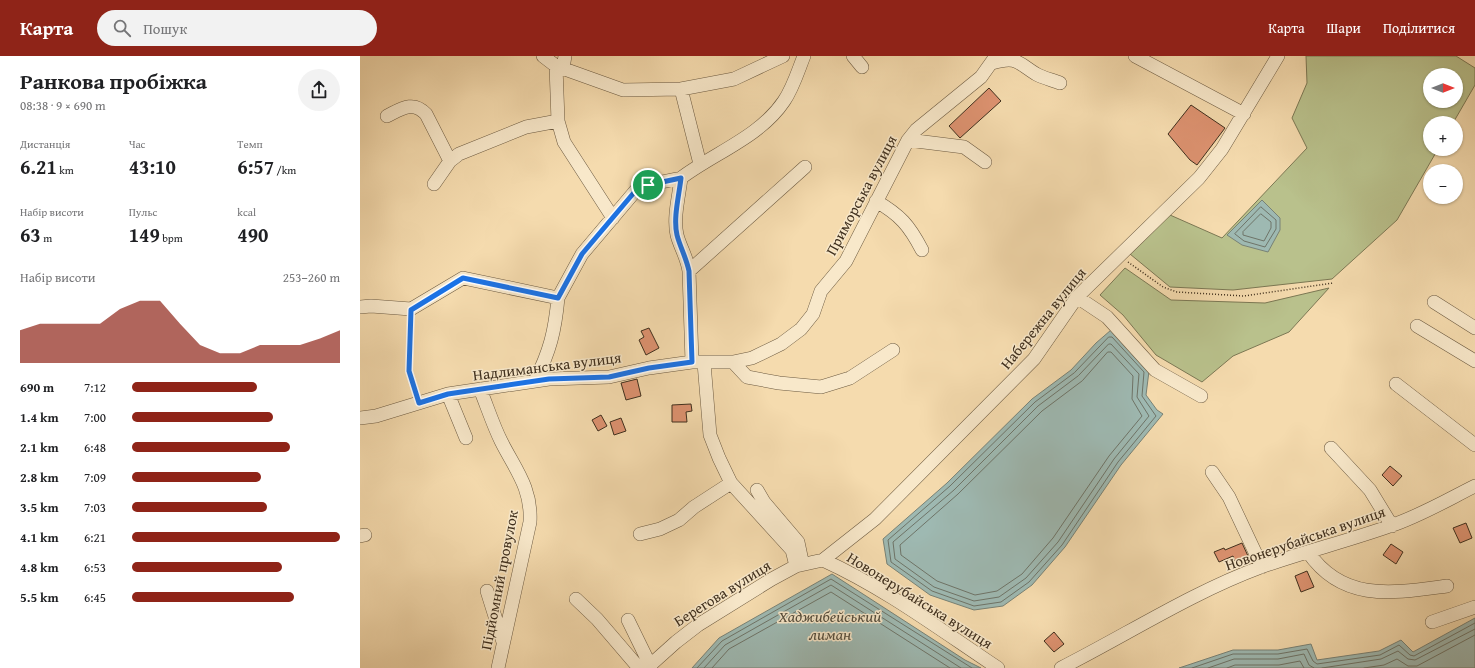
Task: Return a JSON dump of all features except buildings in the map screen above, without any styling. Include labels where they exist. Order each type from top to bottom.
[{"type":"street","points":[[543,56],[623,90],[681,89],[734,79],[783,56]]},
{"type":"street","points":[[535,381],[548,355],[556,320],[558,298],[582,254],[637,189],[681,178],[700,164],[744,138],[773,114],[784,101],[804,56]]},
{"type":"street","points":[[853,56],[862,67]]},
{"type":"street","points":[[1135,56],[1157,61],[1244,114]]},
{"type":"street","name":"Набережна вулиця","points":[[823,560],[875,519],[1034,359],[1077,297],[1199,178],[1222,149],[1278,56]]},
{"type":"street","points":[[994,59],[1018,59],[1037,74],[1060,83]]},
{"type":"street","name":"Приморська вулиця","points":[[698,363],[733,362],[752,358],[781,344],[801,329],[812,314],[821,291],[846,261],[908,140],[916,130],[981,77],[994,59]]},
{"type":"street","points":[[561,63],[558,121],[564,142],[613,218]]},
{"type":"street","points":[[681,89],[700,164]]},
{"type":"street","points":[[387,116],[414,105],[420,108],[426,114],[450,161]]},
{"type":"street","points":[[434,184],[450,161],[459,154],[526,127],[558,121]]},
{"type":"street","points":[[908,140],[964,146],[985,162]]},
{"type":"street","points":[[689,271],[805,167]]},
{"type":"street","points":[[681,178],[676,225],[677,236],[686,257],[689,271],[698,363],[710,435],[731,484],[792,550],[800,565]]},
{"type":"street","points":[[876,201],[903,219],[912,230],[922,250]]},
{"type":"street","points":[[360,307],[371,306],[411,310],[463,278],[558,298]]},
{"type":"street","points":[[1077,297],[1107,317],[1155,370],[1202,396]]},
{"type":"street","points":[[1434,302],[1475,328]]},
{"type":"street","points":[[1417,326],[1473,355]]},
{"type":"street","points":[[733,362],[747,377],[780,383],[821,387],[850,378],[893,350]]},
{"type":"street","name":"Надлиманська вулиця","points":[[360,418],[376,416],[448,394],[535,381],[609,377],[649,368],[698,363]]},
{"type":"street","points":[[1396,384],[1475,445]]},
{"type":"street","name":"Підйомний провулок","points":[[480,389],[502,441],[518,468],[529,500],[531,511],[513,605],[498,668]]},
{"type":"street","points":[[448,394],[466,438]]},
{"type":"street","points":[[1331,448],[1370,490],[1392,526]]},
{"type":"street","points":[[1212,472],[1229,497],[1262,567]]},
{"type":"street","points":[[640,534],[660,529],[679,520],[694,507],[731,484]]},
{"type":"street","name":"Новонерубайська вулиця","points":[[1062,668],[1142,623],[1225,582],[1262,567],[1392,526],[1430,510],[1475,486]]},
{"type":"street","points":[[757,490],[764,502],[798,542],[800,565]]},
{"type":"street","points":[[1308,552],[1323,570],[1338,581],[1356,589],[1390,593],[1447,586]]},
{"type":"street","name":"Берегова вулиця","points":[[645,667],[698,625],[800,565],[823,560]]},
{"type":"street","name":"Новонерубайська вулиця","points":[[823,560],[903,605],[998,668]]},
{"type":"street","points":[[487,591],[503,642]]},
{"type":"street","points":[[576,599],[645,667]]},
{"type":"street","points":[[1432,622],[1475,607]]},
{"type":"street","points":[[628,620],[645,667]]},
{"type":"path","points":[[1119,255],[1153,281],[1170,291],[1177,292],[1244,296],[1333,282]]},
{"type":"path","points":[[411,310],[409,371],[419,403]]},
{"type":"green space","points":[[1306,56],[1456,56],[1475,68],[1475,85],[1463,106],[1463,68],[1423,68],[1423,108],[1462,108],[1457,116],[1423,116],[1423,156],[1434,156],[1429,164],[1423,164],[1423,175],[1397,220],[1332,279],[1233,290],[1170,287],[1130,254],[1170,215],[1222,238],[1307,148],[1292,118],[1307,83]]},
{"type":"green space","points":[[1125,268],[1171,300],[1265,303],[1329,288],[1289,332],[1233,356],[1202,382],[1156,355],[1123,315],[1100,295]]},
{"type":"water","points":[[1262,200],[1280,218],[1280,230],[1268,252],[1242,245],[1227,235]]},
{"type":"water","points":[[1111,330],[1149,371],[1146,395],[1157,410],[1163,414],[1121,465],[1065,547],[1032,585],[1003,606],[974,610],[930,595],[887,564],[883,539],[947,483],[1032,399],[1071,370],[1096,343]]},
{"type":"water","name":"Хаджибейський лиман","points":[[832,574],[965,660],[981,668],[692,668],[719,638]]},
{"type":"water","points":[[1475,618],[1475,668],[1179,668],[1233,650],[1278,650],[1311,644],[1317,660],[1379,651],[1401,640],[1413,652]]},
{"type":"route","points":[[681,178],[676,225],[677,236],[686,257],[689,271],[692,362],[649,368],[609,377],[549,379],[448,394],[419,403],[409,371],[411,310],[463,278],[558,298],[582,254],[637,189],[648,185],[681,178]]}]
